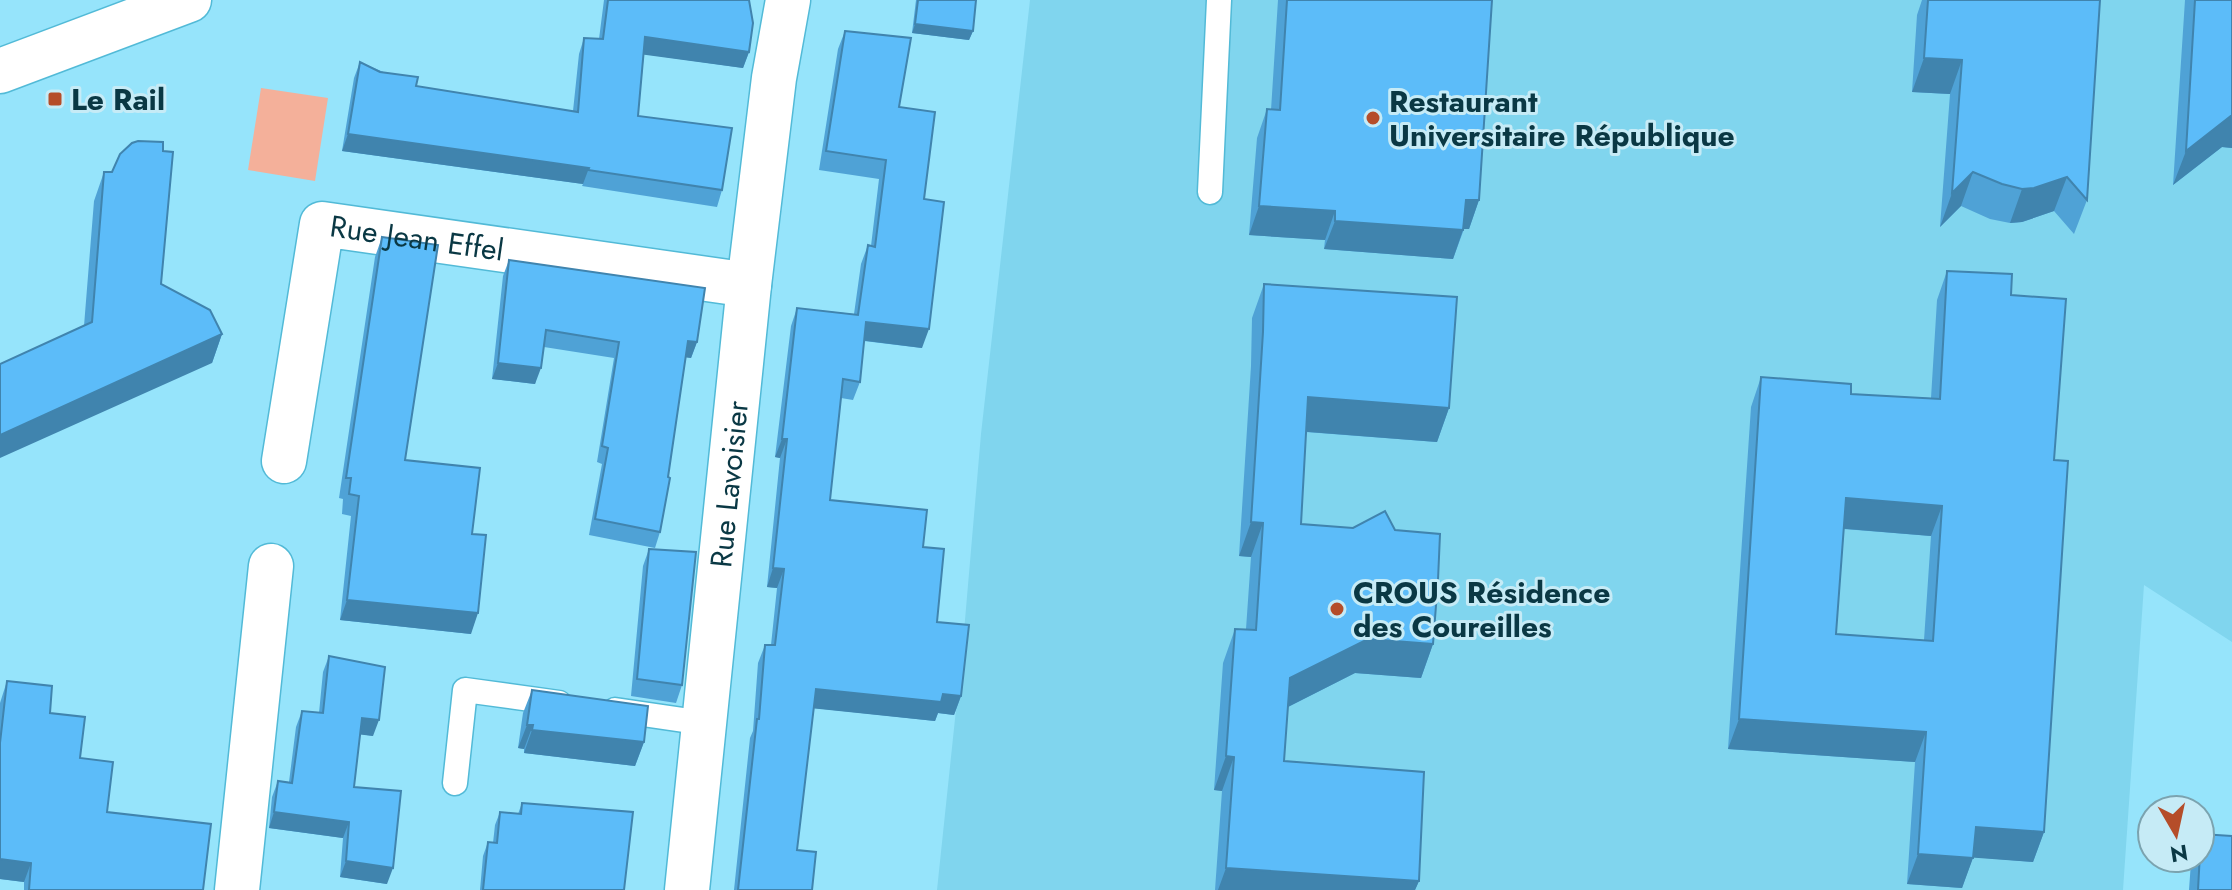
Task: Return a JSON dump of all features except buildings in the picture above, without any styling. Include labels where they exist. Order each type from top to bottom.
[{"type":"street","points":[[0,71],[189,0]]},
{"type":"street","name":"Rue Lavoisier","points":[[767,0],[774,78]]},
{"type":"street","name":"Rue Lavoisier","points":[[687,890],[749,285],[774,78],[788,0]]},
{"type":"street","name":"Rue Jean Effel","points":[[284,461],[322,224],[749,285]]},
{"type":"street","points":[[237,890],[271,566]]},
{"type":"lane","points":[[1210,192],[1219,0]]},
{"type":"lane","points":[[455,783],[465,690],[704,723]]},
{"type":"shaded area","points":[[1030,0],[2232,0],[2232,642],[2144,585],[2123,890],[937,890],[981,434]]},
{"type":"shaded area","points":[[261,88],[328,98],[315,181],[248,170]]},
{"type":"place","name":"Le Rail","points":[[55,99]]},
{"type":"place","name":"Restaurant Universitaire République","points":[[1373,118]]},
{"type":"place","name":"CROUS Résidence des Coureilles","points":[[1337,609]]}]
